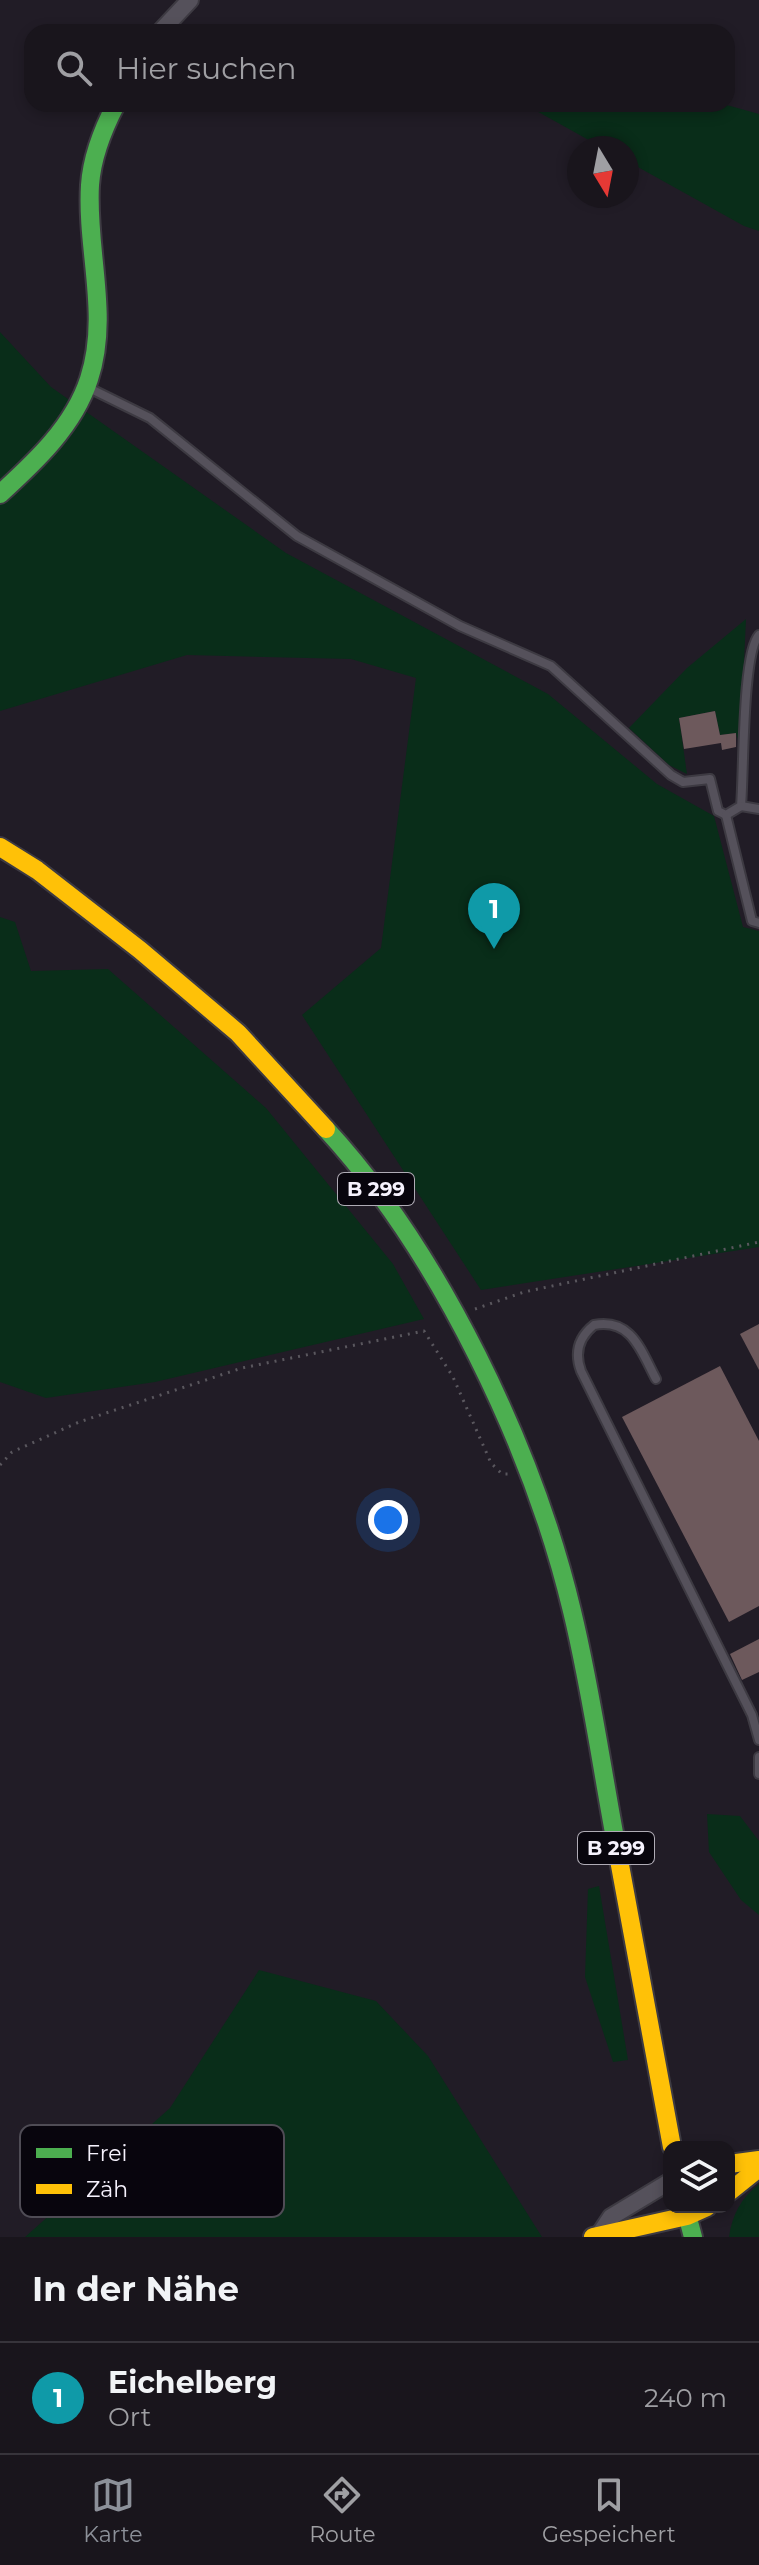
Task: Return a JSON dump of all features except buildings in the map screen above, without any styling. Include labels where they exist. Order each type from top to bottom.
[{"type":"main road","points":[[0,494],[49,444],[86,387],[94,362],[98,307],[90,184],[97,150],[113,112]]},
{"type":"main road","name":"B 299","points":[[0,847],[37,870],[140,950],[238,1033],[352,1157],[404,1226],[456,1314],[528,1470],[572,1610],[675,2141]]},
{"type":"main road","points":[[735,2163],[759,2160]]},
{"type":"main road","points":[[735,2187],[759,2168]]},
{"type":"main road","points":[[596,2236],[679,2213]]},
{"type":"main road","points":[[687,2213],[693,2237]]},
{"type":"street","points":[[168,24],[190,0]]},
{"type":"street","points":[[596,2236],[611,2217],[663,2186]]},
{"type":"lane","points":[[86,387],[150,418],[297,536],[460,626],[551,666],[671,775],[683,782],[710,779],[718,811],[726,815],[752,921],[759,923]]},
{"type":"lane","points":[[741,806],[746,702],[753,643],[759,635]]},
{"type":"lane","points":[[726,815],[741,806],[759,809]]},
{"type":"lane","points":[[656,1379],[627,1330],[615,1323],[594,1325],[581,1339],[577,1360],[581,1371],[752,1715],[759,1740]]},
{"type":"lane","points":[[759,1757],[759,1774]]},
{"type":"path","points":[[456,1314],[524,1292],[759,1242]]},
{"type":"path","points":[[0,1465],[12,1452],[79,1422],[228,1373],[288,1357],[424,1331],[453,1377],[491,1463],[502,1474],[528,1470]]},
{"type":"green space","points":[[735,107],[759,114],[759,231],[744,226],[639,168],[639,136],[581,136],[538,112],[735,112]]},
{"type":"green space","points":[[0,332],[51,387],[286,553],[548,694],[657,784],[714,816],[743,927],[759,931],[759,1247],[481,1290],[302,1015],[381,948],[416,678],[351,659],[187,655],[0,711]]},
{"type":"green space","points":[[746,619],[740,747],[736,733],[720,735],[715,711],[679,718],[687,774],[669,765],[629,728],[687,668]]},
{"type":"green space","points":[[0,917],[15,922],[31,971],[108,969],[266,1108],[393,1264],[424,1319],[155,1382],[46,1398],[0,1382]]},
{"type":"green space","points":[[707,1814],[740,1816],[759,1841],[759,1915],[741,1900],[709,1852]]},
{"type":"green space","points":[[599,1886],[628,2060],[613,2062],[585,1977],[588,1889]]},
{"type":"green space","points":[[259,1970],[376,2001],[428,2056],[542,2237],[25,2237],[47,2217],[284,2217],[284,2125],[151,2125],[170,2108]]},
{"type":"green space","points":[[759,2184],[759,2237],[729,2237],[738,2208]]},
{"type":"traffic: fast","points":[[0,494],[40,456],[63,428],[89,379],[97,331],[90,185],[99,143],[112,112]]},
{"type":"traffic: fast","points":[[326,1129],[368,1179],[444,1293],[477,1355],[533,1484],[572,1611],[617,1849]]},
{"type":"traffic: fast","points":[[687,2213],[693,2237]]},
{"type":"traffic: slow","points":[[0,847],[37,870],[140,950],[238,1033],[326,1129]]},
{"type":"traffic: slow","points":[[617,1849],[671,2141]]},
{"type":"traffic: slow","points":[[735,2163],[759,2160]]},
{"type":"traffic: slow","points":[[735,2187],[759,2168]]},
{"type":"traffic: slow","points":[[593,2237],[694,2213]]},
{"type":"place","name":"Eichelberg","points":[[494,949]]}]
